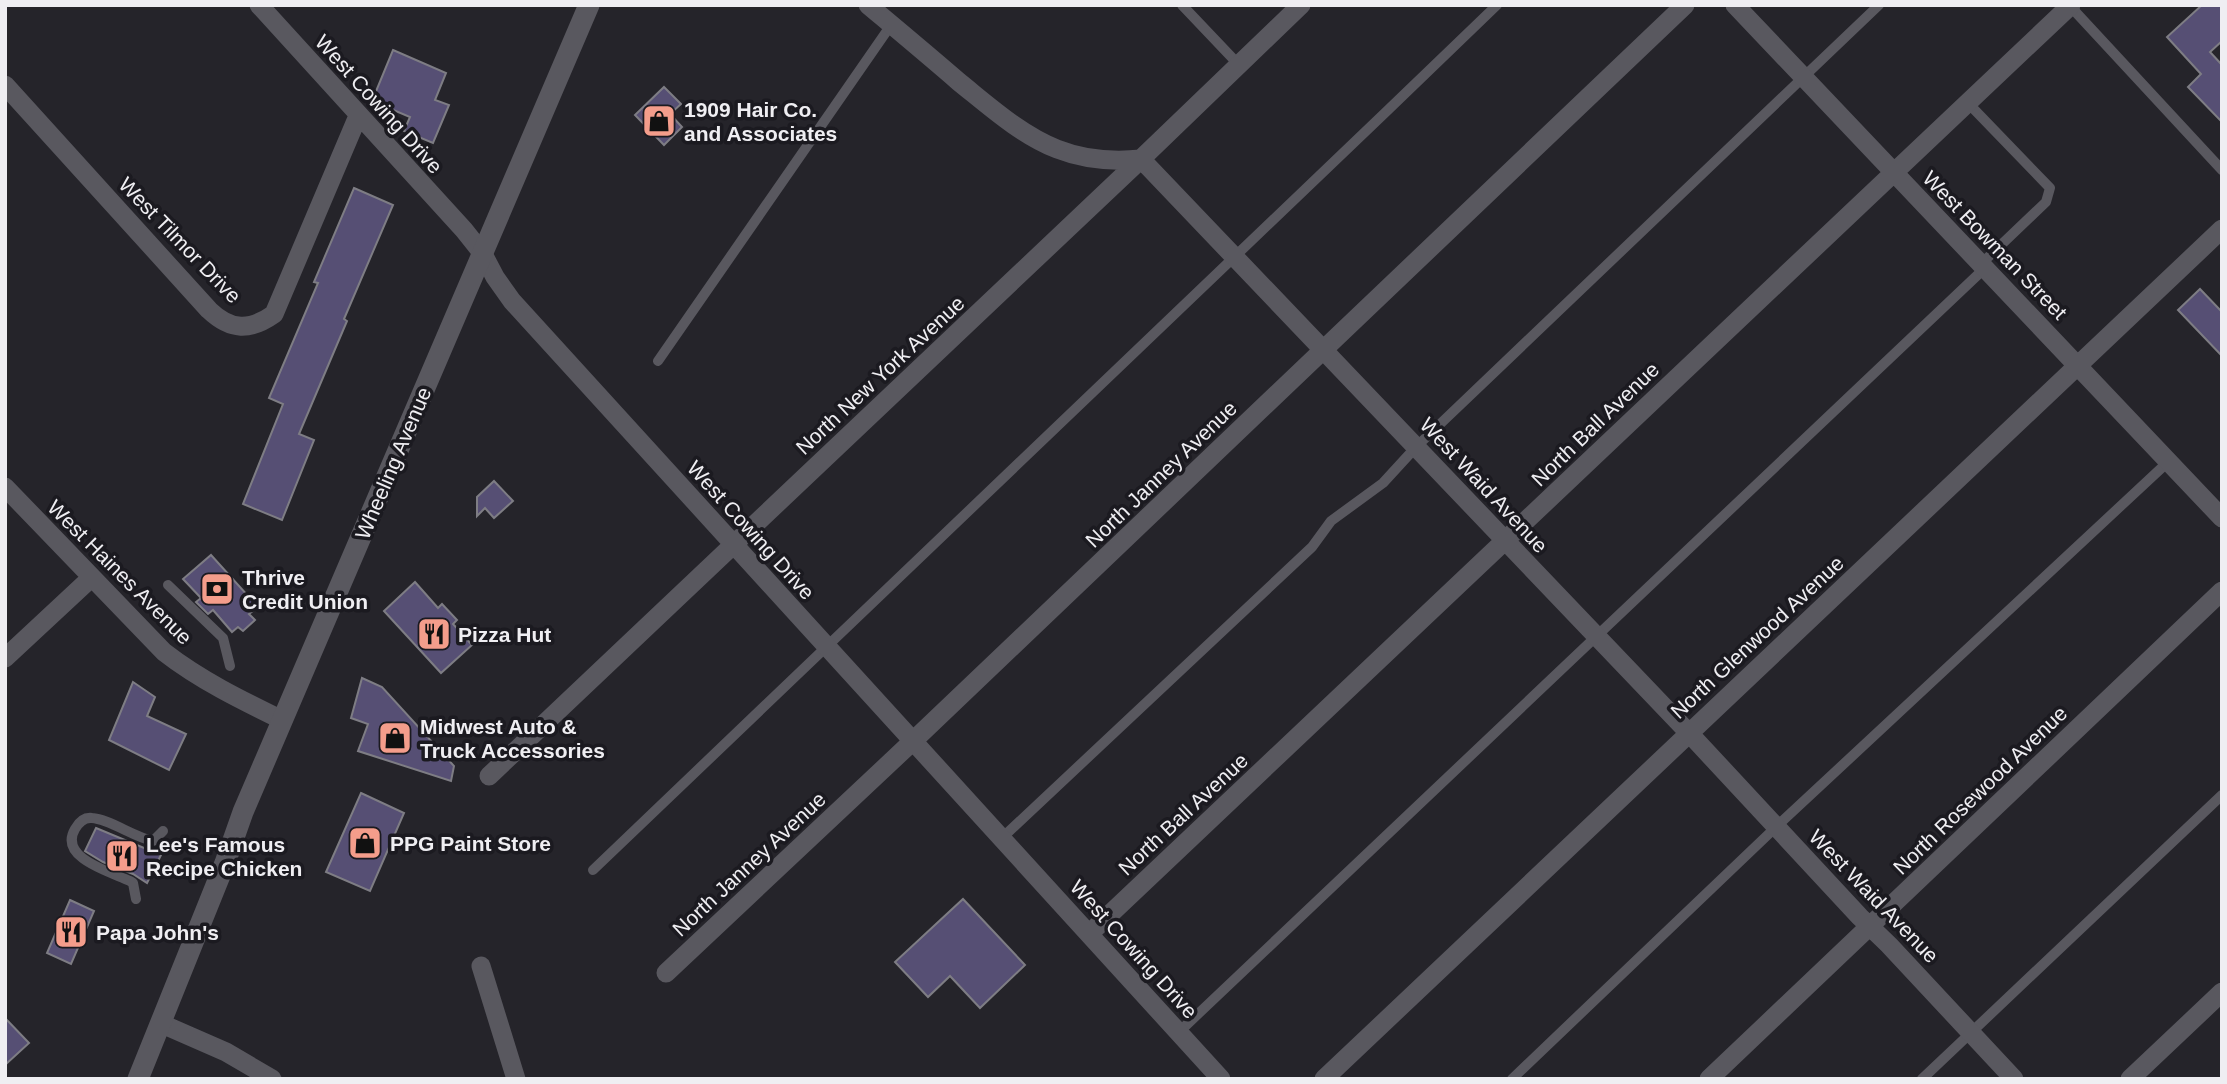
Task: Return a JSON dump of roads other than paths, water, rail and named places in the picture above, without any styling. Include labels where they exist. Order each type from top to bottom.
[{"type":"main road","name":"Wheeling Avenue","points":[[138,1079],[230,852],[243,812],[589,5]]},
{"type":"street","name":"West Cowing Drive","points":[[259,5],[464,230],[483,254],[512,301],[1221,1079]]},
{"type":"street","points":[[868,5],[1015,126],[1055,148],[1096,160],[1118,162],[1142,159]]},
{"type":"street","name":"North New York Avenue","points":[[489,776],[1142,159],[1301,5]]},
{"type":"street","name":"North Janney Avenue","points":[[666,974],[1685,5]]},
{"type":"street","name":"West Bowman Street","points":[[1735,5],[2222,518]]},
{"type":"street","name":"North Ball Avenue","points":[[1089,934],[2070,6]]},
{"type":"street","name":"West Tilmor Drive","points":[[5,85],[209,310],[221,322],[244,327],[254,326],[274,314],[358,116]]},
{"type":"street","name":"West Waid Avenue","points":[[1142,159],[1689,733],[2014,1079]]},
{"type":"street","name":"North Glenwood Avenue","points":[[1324,1079],[2222,229]]},
{"type":"street","name":"West Haines Avenue","points":[[5,487],[154,643],[187,670],[282,720]]},
{"type":"street","points":[[5,658],[91,578]]},
{"type":"street","name":"North Rosewood Avenue","points":[[1709,1079],[2222,591]]},
{"type":"street","points":[[481,966],[516,1079]]},
{"type":"street","points":[[2130,1079],[2222,992]]},
{"type":"street","points":[[162,1024],[226,1052],[272,1079]]},
{"type":"lane","points":[[1182,5],[1239,65]]},
{"type":"lane","points":[[593,870],[1236,258],[1497,5]]},
{"type":"lane","points":[[1002,838],[1311,547],[1331,521],[1383,483],[1416,447],[1878,5]]},
{"type":"lane","points":[[2070,6],[2222,170]]},
{"type":"lane","points":[[658,361],[891,24]]},
{"type":"lane","points":[[1179,1032],[1597,637],[1983,266],[2046,202],[2050,188],[1967,102]]},
{"type":"lane","points":[[1511,1079],[1776,827],[2169,461]]},
{"type":"lane","points":[[168,585],[223,638],[230,666]]},
{"type":"lane","points":[[1922,1079],[2222,795]]},
{"type":"lane","points":[[136,899],[132,882],[78,856],[71,842],[73,833],[79,822],[87,818],[96,818],[147,840],[153,841],[163,831]]},
{"type":"place","name":"1909 Hair Co. and Associates","points":[[659,121]]},
{"type":"place","name":"Thrive Credit Union","points":[[217,589]]},
{"type":"place","name":"Pizza Hut","points":[[434,634]]},
{"type":"place","name":"Midwest Auto & Truck Accessories","points":[[395,738]]},
{"type":"place","name":"PPG Paint Store","points":[[365,843]]},
{"type":"place","name":"Lee's Famous Recipe Chicken","points":[[122,856]]},
{"type":"place","name":"Papa John's","points":[[71,932]]}]
